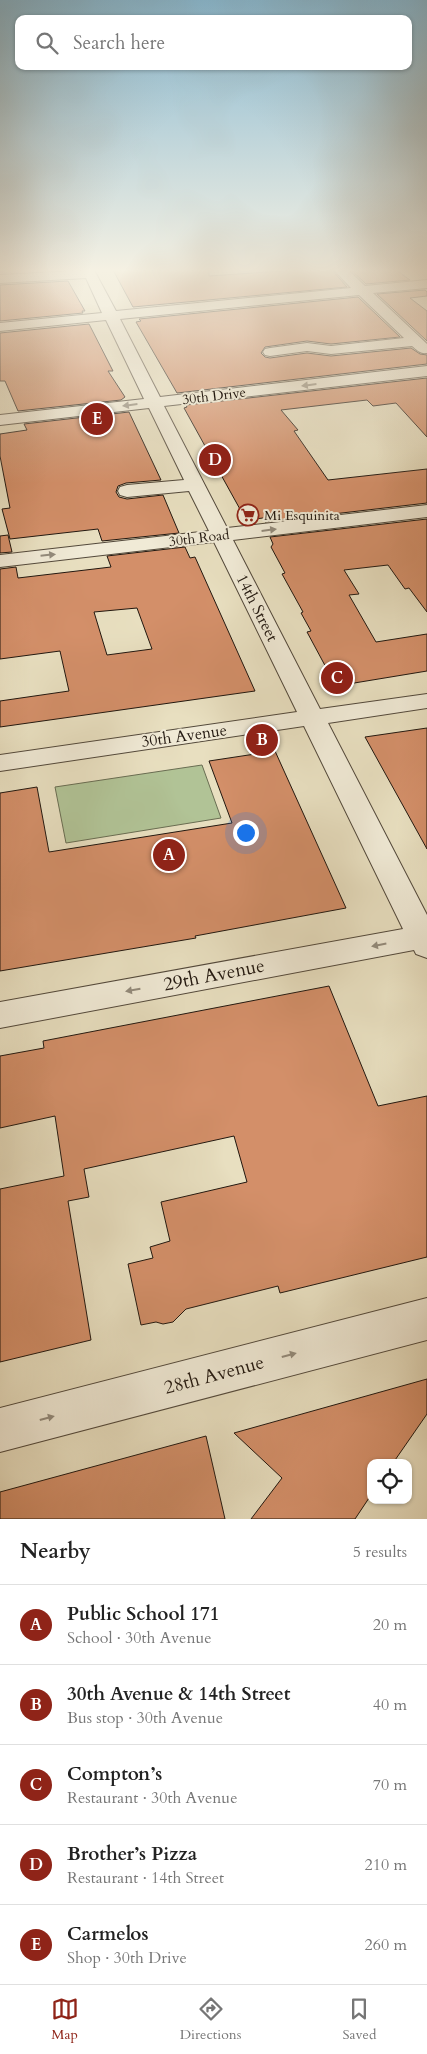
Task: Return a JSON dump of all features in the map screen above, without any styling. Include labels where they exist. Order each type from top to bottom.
[{"type":"street","name":"14th Street","points":[[123,341],[425,939]]},
{"type":"street","points":[[270,352],[307,347],[331,350],[415,341],[427,352]]},
{"type":"street","name":"30th Drive","points":[[0,420],[427,371]]},
{"type":"street","points":[[127,492],[195,485]]},
{"type":"street","name":"30th Road","points":[[0,561],[427,511]]},
{"type":"street","name":"30th Avenue","points":[[0,763],[427,701]]},
{"type":"street","name":"29th Avenue","points":[[0,1015],[425,939]]},
{"type":"street","name":"28th Avenue","points":[[0,1430],[427,1319]]},
{"type":"green space","points":[[202,765],[221,818],[66,843],[55,787]]},
{"type":"building","points":[[0,341],[98,341],[113,371],[108,371],[125,397],[121,400],[18,411],[5,381],[0,381]]},
{"type":"building","points":[[147,341],[362,341],[331,344],[307,341],[265,347],[261,353],[265,357],[270,358],[307,353],[331,356],[411,348],[420,354],[427,355],[427,364],[177,393]]},
{"type":"building","points":[[427,378],[427,437],[396,403],[373,406],[367,400],[281,410],[298,430],[294,431],[328,480],[427,469],[427,503],[265,522],[263,518],[246,520],[184,408],[187,407],[186,405]]},
{"type":"building","points":[[129,412],[161,480],[126,483],[118,486],[116,492],[119,497],[127,499],[163,495],[179,533],[102,541],[98,529],[10,539],[2,509],[10,508],[0,456],[0,434],[27,430],[24,424]]},
{"type":"building","points":[[427,519],[427,612],[409,588],[405,589],[388,565],[344,570],[359,594],[349,595],[376,642],[427,634],[427,671],[336,686],[307,632],[311,631],[282,574],[285,573],[271,547],[273,544],[270,537]]},
{"type":"building","points":[[8,535],[12,552],[0,553],[0,536]]},
{"type":"building","points":[[185,547],[190,558],[195,557],[255,691],[0,727],[0,701],[69,691],[60,651],[0,659],[0,569],[16,567],[18,578],[111,567],[107,556]],"holes":[[[137,608],[152,649],[107,655],[94,612]]]},
{"type":"building","points":[[427,728],[427,849],[365,737]]},
{"type":"building","points":[[275,751],[346,908],[195,936],[196,938],[0,971],[0,793],[37,787],[49,852],[232,823],[209,761]]},
{"type":"building","points":[[329,986],[378,1106],[427,1096],[427,1257],[280,1293],[278,1286],[186,1309],[173,1322],[163,1324],[156,1322],[141,1325],[128,1264],[153,1258],[150,1247],[170,1241],[161,1202],[247,1182],[234,1136],[84,1169],[89,1197],[68,1201],[91,1340],[0,1362],[0,1189],[64,1176],[55,1116],[0,1128],[0,1056],[44,1048],[43,1041]]},
{"type":"building","points":[[427,1379],[427,1414],[396,1459],[367,1459],[367,1501],[355,1519],[251,1519],[282,1478],[234,1433]]},
{"type":"building","points":[[206,1436],[225,1519],[0,1519],[0,1492]]},
{"type":"place","name":"Carmelos","points":[[97,419]]},
{"type":"place","name":"Brother’s Pizza","points":[[215,460]]},
{"type":"place","name":"Mi Esquinita","points":[[248,515]]},
{"type":"place","name":"Compton’s","points":[[337,678]]},
{"type":"place","name":"30th Avenue & 14th Street","points":[[262,740]]},
{"type":"place","name":"Public School 171","points":[[169,855]]}]
